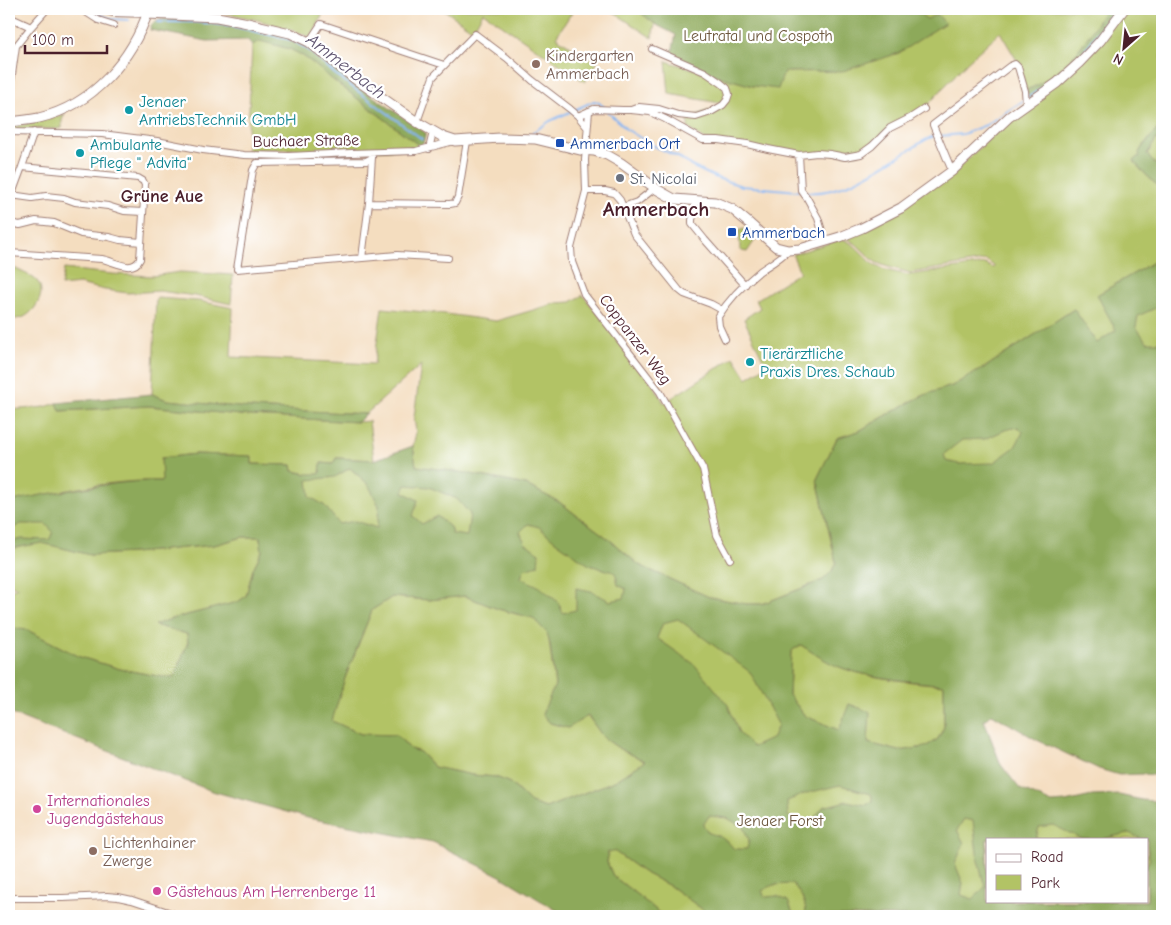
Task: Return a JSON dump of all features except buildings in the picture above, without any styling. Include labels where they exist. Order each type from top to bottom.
[{"type":"main road","points":[[9,122],[34,119],[60,111],[100,86],[123,61],[142,28],[148,12],[217,17],[283,31],[309,42],[354,79],[417,122],[450,140],[530,138],[594,151],[612,158],[674,199],[715,202],[732,209],[776,247],[788,250],[800,249],[840,237],[901,208],[952,171],[1009,117],[1057,83],[1079,63],[1100,41],[1124,9]]},
{"type":"street","points":[[9,96],[16,46],[47,9]]},
{"type":"street","points":[[81,9],[98,20],[114,25]]},
{"type":"street","points":[[100,9],[105,11],[148,12]]},
{"type":"street","points":[[9,17],[31,27]]},
{"type":"street","points":[[309,42],[321,24],[444,65]]},
{"type":"street","points":[[417,122],[433,77],[474,34],[507,58],[587,126]]},
{"type":"street","points":[[631,110],[649,108],[678,115],[696,116],[723,105],[727,100],[729,94],[727,88],[705,72],[652,49]]},
{"type":"street","points":[[952,171],[932,125],[1015,64],[1018,67],[1025,91],[1026,104]]},
{"type":"street","points":[[574,113],[594,109],[650,112],[703,140],[747,144],[799,155],[817,153],[845,157],[861,154],[890,128],[910,118],[924,108]]},
{"type":"street","name":"Coppanzer Weg","points":[[589,111],[585,160],[586,191],[571,248],[572,262],[584,294],[660,392],[703,469],[717,535],[730,559]]},
{"type":"street","name":"Buchaer Straße","points":[[9,132],[110,135],[244,155],[290,156],[372,155],[416,152],[456,141]]},
{"type":"street","points":[[34,132],[10,199],[55,197],[124,211],[143,212]]},
{"type":"street","points":[[429,149],[433,132]]},
{"type":"street","points":[[369,203],[455,203],[458,197],[467,141]]},
{"type":"street","points":[[372,155],[369,203],[362,258],[396,255],[448,258]]},
{"type":"street","name":"Buchaer Straße","points":[[362,258],[237,268],[253,170],[257,164],[366,161],[372,155]]},
{"type":"street","points":[[799,155],[801,190],[818,218],[822,231],[822,242]]},
{"type":"street","points":[[9,253],[102,259],[132,266],[140,261],[145,185],[140,178],[22,167]]},
{"type":"street","points":[[623,207],[637,202],[655,188]]},
{"type":"street","points":[[586,191],[614,193],[620,200],[634,234],[679,290],[684,294],[722,310]]},
{"type":"street","points":[[695,200],[692,224],[745,285]]},
{"type":"street","points":[[9,223],[20,224],[36,221],[54,223],[81,234],[141,242]]},
{"type":"street","points":[[725,339],[719,326],[718,317],[722,310],[761,270],[788,250]]},
{"type":"street","points":[[9,898],[108,896],[126,898],[180,916]]},
{"type":"green space","points":[[163,9],[325,9],[315,31],[310,37],[270,23],[229,14],[201,10]]},
{"type":"green space","points":[[443,9],[574,9],[556,37],[597,63],[585,82],[483,12],[473,30]]},
{"type":"green space","points":[[609,9],[636,9],[655,24],[652,38]]},
{"type":"green space","name":"Leutratal und Cospoth","points":[[636,9],[743,9],[754,16],[766,9],[916,9],[915,11],[927,19],[937,14],[945,23],[899,53],[843,71],[784,72],[778,89],[753,86],[721,77],[671,56],[676,35],[655,24]]},
{"type":"green space","points":[[668,9],[1105,9],[1082,46],[1062,67],[1039,84],[1026,90],[1019,64],[1000,32],[967,62],[924,109],[890,128],[859,154],[799,155],[703,139],[688,128],[688,118],[725,104],[669,94],[666,61],[753,86],[784,72],[843,71],[853,60]]},
{"type":"green space","points":[[1105,9],[1121,9],[1079,62],[1029,99],[1026,90],[1051,76],[1072,57],[1082,46]]},
{"type":"green space","points":[[1127,9],[1162,9],[1162,126],[1141,149],[1140,157],[1138,157],[1140,169],[1162,190],[1162,257],[1097,295],[1162,281],[1162,761],[854,552],[831,476],[1084,325],[1074,309],[987,366],[952,386],[927,394],[859,431],[837,438],[817,479],[836,562],[832,571],[823,580],[762,604],[746,604],[709,597],[639,565],[610,540],[559,502],[526,485],[466,473],[416,466],[413,446],[416,432],[414,417],[421,365],[366,414],[249,408],[167,400],[152,394],[156,298],[199,301],[233,308],[231,357],[374,364],[382,308],[496,321],[557,303],[571,302],[583,295],[653,384],[664,403],[734,357],[747,378],[766,366],[744,319],[760,308],[756,300],[800,272],[793,256],[794,254],[842,239],[855,246],[874,265],[885,270],[909,275],[985,264],[993,268],[995,267],[986,260],[910,273],[875,262],[856,244],[846,238],[952,174]]},
{"type":"green space","points":[[166,19],[209,21],[250,26],[287,35],[309,43],[344,75],[426,133],[423,143],[420,146],[314,64],[290,49],[260,41],[252,45],[248,40],[207,41],[150,30],[155,22]]},
{"type":"green space","points":[[260,40],[290,49],[303,56],[420,146],[416,149],[298,153],[298,149],[247,150],[252,45]]},
{"type":"green space","points":[[65,114],[62,120],[62,128],[9,129],[9,127]]},
{"type":"green space","points":[[1162,126],[1161,132],[1147,154],[1162,170],[1162,190],[1134,161],[1137,157],[1140,157],[1141,149]]},
{"type":"green space","points":[[1162,129],[1162,170],[1147,155]]},
{"type":"green space","points":[[744,228],[754,235],[755,240],[747,252],[740,249],[739,230]]},
{"type":"green space","name":"Jenaer Forst","points":[[1162,257],[1162,307],[1160,306],[1138,316],[1136,327],[1147,342],[1162,342],[1162,776],[1144,774],[1119,775],[1099,769],[1037,740],[992,714],[984,720],[1001,765],[1020,789],[1052,803],[1092,796],[1119,795],[1153,801],[1162,798],[1162,916],[805,916],[806,912],[801,895],[793,884],[773,885],[762,891],[765,897],[777,896],[788,901],[794,916],[710,916],[670,886],[643,872],[614,851],[608,852],[607,862],[613,876],[664,916],[566,916],[500,876],[433,842],[308,818],[212,791],[9,713],[9,628],[27,630],[80,657],[120,669],[163,677],[174,677],[188,642],[187,634],[154,625],[238,602],[246,596],[253,569],[262,551],[260,537],[243,537],[214,545],[133,553],[90,555],[42,543],[9,549],[9,542],[22,539],[49,540],[53,532],[46,524],[21,524],[9,530],[9,502],[109,484],[162,481],[161,458],[196,454],[252,456],[252,464],[292,465],[293,471],[320,474],[321,463],[333,464],[336,458],[374,460],[413,446],[416,466],[466,473],[526,485],[559,502],[610,540],[639,565],[709,597],[746,604],[762,604],[823,580],[832,571],[836,562],[817,479],[837,438],[859,431],[927,394],[952,386],[987,366],[1074,309],[1097,343],[1116,330],[1097,295]],"holes":[[[1018,427],[1023,432],[1015,447],[993,463],[959,464],[946,461],[944,454],[962,440],[985,439],[1005,430]],[[350,468],[368,484],[379,506],[377,528],[355,521],[339,524],[324,505],[310,497],[308,480],[335,477]],[[406,485],[429,487],[457,499],[470,514],[467,536],[452,534],[450,527],[437,516],[422,524],[413,516],[418,500],[403,492]],[[528,524],[539,527],[589,565],[614,572],[618,585],[626,589],[624,598],[610,601],[591,591],[576,588],[576,610],[563,613],[558,602],[540,587],[521,578],[524,569],[538,565],[539,553],[525,543],[520,532]],[[465,596],[498,609],[533,618],[547,633],[555,685],[542,714],[550,723],[568,728],[588,716],[604,738],[620,749],[645,761],[617,780],[546,808],[531,803],[510,783],[496,777],[472,775],[434,767],[420,752],[410,749],[397,735],[361,734],[332,721],[345,678],[372,610],[392,597],[429,600]],[[678,619],[750,672],[778,724],[773,738],[753,747],[739,733],[728,705],[694,664],[657,638],[663,623]],[[801,645],[822,659],[845,669],[869,675],[944,685],[944,727],[938,739],[925,747],[899,751],[868,743],[870,712],[849,704],[839,730],[805,716],[789,695],[791,651]],[[840,785],[871,794],[873,801],[866,805],[847,801],[823,807],[812,821],[802,825],[788,816],[787,801],[807,793]],[[709,816],[727,818],[743,827],[749,840],[747,849],[734,849],[719,836],[709,833],[703,825]],[[964,819],[973,821],[978,861],[985,887],[973,899],[961,895],[963,883],[955,864],[964,843],[957,830]]]},
{"type":"green space","points":[[9,266],[37,281],[41,290],[39,301],[28,314],[21,318],[9,320]]},
{"type":"green space","points":[[64,269],[152,276],[180,272],[233,275],[231,304],[160,291],[128,293],[79,284],[61,286]]},
{"type":"green space","points":[[152,394],[167,400],[249,408],[366,414],[358,422],[251,416],[149,406],[60,411],[57,403]]},
{"type":"green space","name":"Jenaer Forst","points":[[57,403],[61,411],[149,406],[251,416],[369,421],[374,460],[336,458],[333,464],[321,463],[321,474],[338,475],[350,468],[359,476],[384,477],[530,504],[712,623],[788,716],[882,762],[1049,809],[1159,813],[1162,811],[1162,916],[735,916],[673,844],[664,746],[548,633],[555,686],[543,714],[550,723],[567,727],[588,716],[604,738],[620,749],[645,761],[617,780],[546,808],[531,803],[510,783],[496,777],[472,775],[434,767],[420,752],[410,749],[397,735],[361,734],[331,721],[345,678],[372,610],[392,597],[429,600],[465,596],[498,609],[520,615],[457,574],[285,537],[221,530],[48,544],[90,555],[214,545],[243,537],[260,537],[262,551],[253,569],[246,596],[238,602],[171,619],[155,625],[187,634],[188,642],[175,677],[163,677],[120,669],[80,657],[27,630],[9,628],[9,590],[18,587],[9,585],[9,549],[25,546],[9,545],[9,513],[223,470],[303,473],[293,471],[292,465],[252,464],[251,456],[196,454],[161,458],[163,481],[105,484],[9,502],[9,410],[45,407]]},
{"type":"green space","points":[[801,645],[845,669],[893,680],[944,685],[944,727],[938,739],[925,747],[899,751],[868,743],[805,716],[789,695],[791,651]]},
{"type":"green space","points":[[608,851],[614,851],[643,872],[670,886],[710,916],[664,916],[613,876],[607,862]]},
{"type":"waterway","name":"Ammerbach","points":[[88,9],[112,19],[129,20]]},
{"type":"waterway","name":"Ammerbach","points":[[1083,53],[1115,9]]},
{"type":"waterway","name":"Ammerbach","points":[[158,22],[196,22],[232,26],[292,40],[310,51],[335,74],[422,139]]},
{"type":"waterway","name":"Ammerbach","points":[[1027,98],[1046,85]]},
{"type":"waterway","name":"Ammerbach","points":[[532,133],[550,121],[594,101],[604,107]]},
{"type":"waterway","name":"Ammerbach","points":[[939,136],[963,134],[986,125],[1023,101]]},
{"type":"waterway","name":"Ammerbach","points":[[607,111],[626,129],[652,145],[717,178],[742,186],[798,191]]},
{"type":"waterway","name":"Ammerbach","points":[[806,192],[820,192],[847,185],[935,136]]},
{"type":"place","name":"Kindergarten Ammerbach","points":[[536,64]]},
{"type":"place","name":"Jenaer AntriebsTechnik GmbH","points":[[129,110]]},
{"type":"place","name":"Ammerbach Ort","points":[[560,143]]},
{"type":"place","name":"Ambulante Pflege \" Advita\"","points":[[80,153]]},
{"type":"place","name":"St. Nicolai","points":[[620,178]]},
{"type":"place","name":"Ammerbach","points":[[732,232]]},
{"type":"place","name":"Tierärztliche Praxis Dres. Schaub","points":[[750,362]]},
{"type":"place","name":"Internationales Jugendgästehaus","points":[[37,809]]},
{"type":"place","name":"Lichtenhainer Zwerge","points":[[93,851]]},
{"type":"place","name":"Gästehaus Am Herrenberge 11","points":[[157,891]]},
{"type":"district","name":"Grüne Aue","points":[[162,196]]},
{"type":"district","name":"Ammerbach","points":[[656,209]]}]
